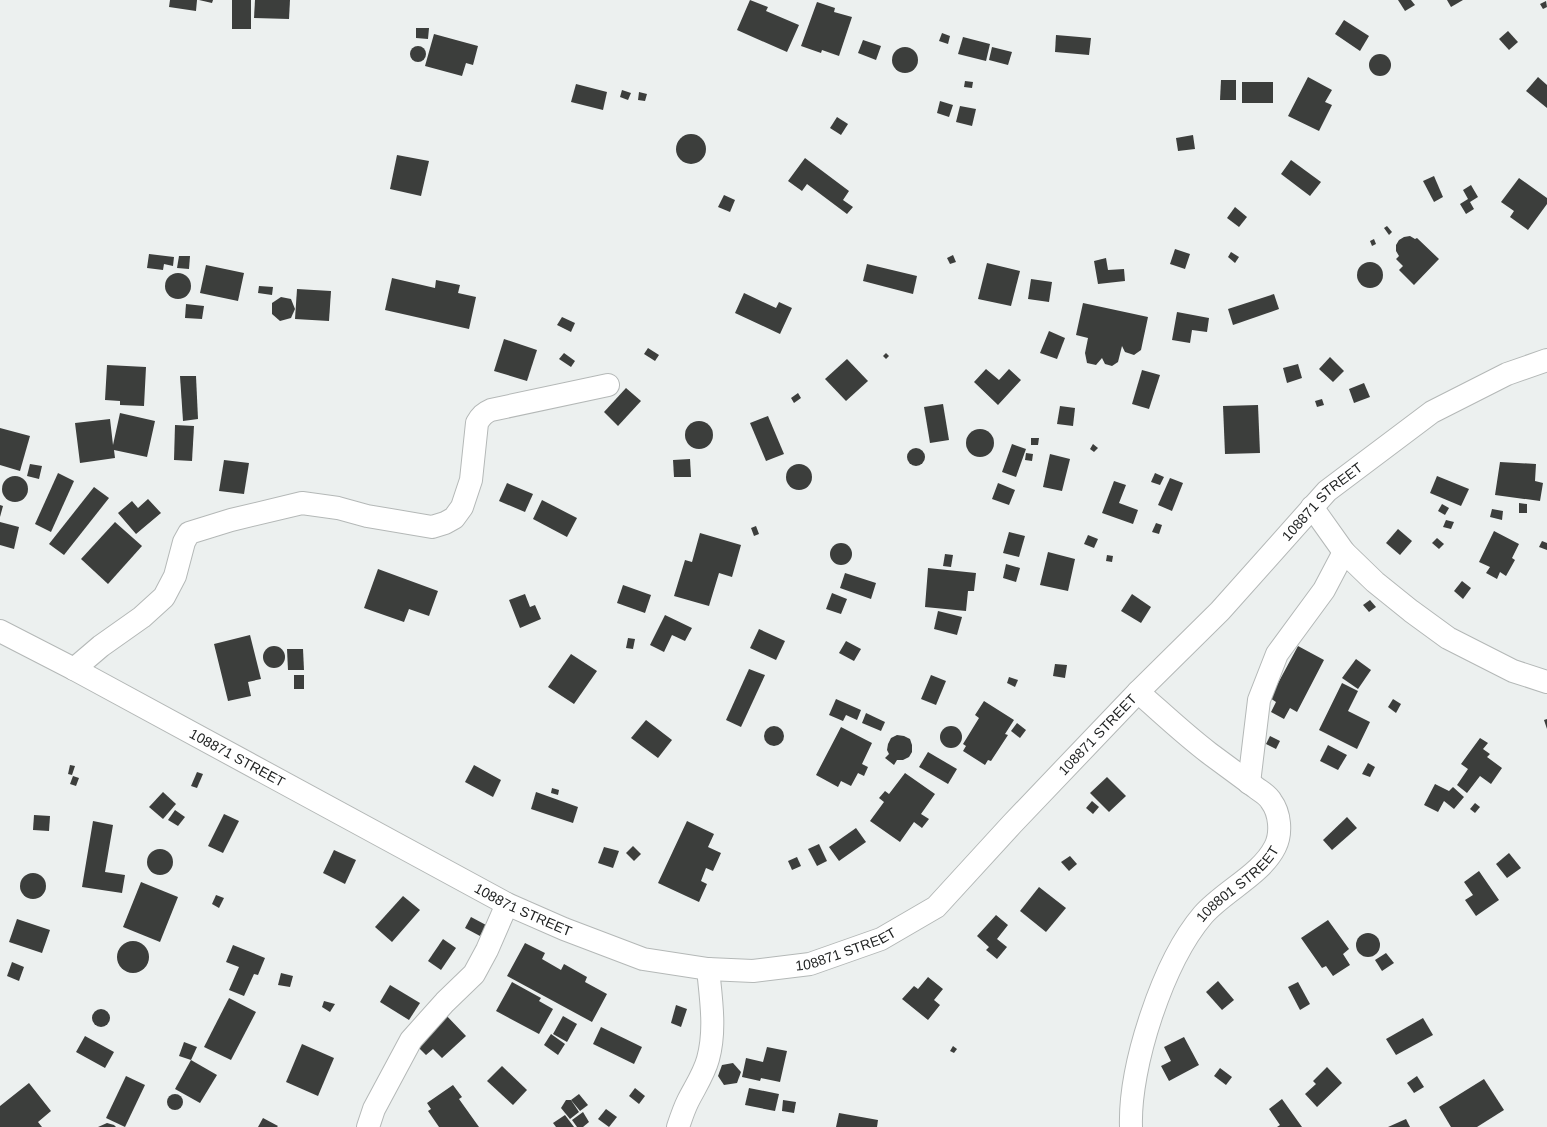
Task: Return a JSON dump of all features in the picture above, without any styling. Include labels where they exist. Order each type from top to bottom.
[{"type":"street","name":"108871 STREET","points":[[0,631],[74,669],[507,904],[564,929],[643,959],[708,969],[753,970],[810,964],[881,938],[936,907],[1012,824],[1138,692],[1220,611],[1327,491],[1432,412],[1507,374],[1547,360]]},
{"type":"street","points":[[74,669],[100,646],[142,617],[164,597],[175,576],[184,542],[189,533],[231,520],[302,503],[338,508],[367,516],[432,527],[445,523],[454,518],[462,508],[471,480],[477,423],[485,413],[491,410],[608,385]]},
{"type":"street","points":[[1312,507],[1344,552],[1374,582],[1448,638],[1513,671],[1547,682]]},
{"type":"street","points":[[1249,783],[1260,700],[1278,654],[1324,590],[1344,552]]},
{"type":"street","name":"108801 STREET","points":[[1131,1127],[1131,1113],[1136,1071],[1152,1014],[1168,973],[1189,935],[1203,916],[1217,902],[1261,866],[1275,847],[1278,837],[1279,822],[1277,812],[1271,800],[1207,752],[1138,692]]},
{"type":"street","points":[[368,1127],[374,1109],[411,1040],[445,1002],[474,974],[487,950],[507,904]]},
{"type":"street","points":[[678,1127],[687,1102],[702,1077],[712,1042],[712,1020],[708,969]]},
{"type":"building","points":[[170,0],[197,0],[196,11],[169,7]]},
{"type":"building","points":[[199,0],[213,0],[212,3]]},
{"type":"building","points":[[232,0],[251,0],[251,29],[232,29]]},
{"type":"building","points":[[255,0],[290,0],[289,19],[254,18]]},
{"type":"building","points":[[750,0],[768,7],[766,11],[799,25],[787,52],[737,30]]},
{"type":"building","points":[[1398,0],[1411,0],[1415,5],[1405,11]]},
{"type":"building","points":[[1447,0],[1463,0],[1451,7]]},
{"type":"building","points":[[1546,1],[1547,7],[1543,9],[1540,4]]},
{"type":"building","points":[[817,2],[835,8],[834,12],[852,17],[839,56],[822,50],[821,53],[801,46]]},
{"type":"building","points":[[1344,20],[1369,36],[1360,51],[1335,34]]},
{"type":"building","points":[[416,28],[429,28],[428,39],[416,38]]},
{"type":"building","points":[[1508,31],[1518,42],[1509,50],[1499,39]]},
{"type":"building","points":[[942,33],[950,36],[948,44],[939,41]]},
{"type":"building","points":[[434,34],[478,46],[473,65],[466,63],[462,76],[425,66]]},
{"type":"building","points":[[1056,35],[1091,38],[1089,55],[1055,52]]},
{"type":"building","points":[[963,37],[990,44],[986,61],[958,54]]},
{"type":"building","points":[[863,40],[881,46],[876,60],[858,53]]},
{"type":"building","points":[[415,46],[421,46],[426,51],[424,60],[421,62],[415,62],[410,57],[410,51]]},
{"type":"building","points":[[905,47],[914,51],[918,60],[914,69],[905,73],[896,69],[892,60],[896,51]]},
{"type":"building","points":[[992,47],[1012,52],[1008,65],[989,60]]},
{"type":"building","points":[[1380,54],[1384,55],[1390,61],[1390,69],[1384,75],[1380,76],[1376,75],[1370,69],[1369,65],[1370,61],[1376,55]]},
{"type":"building","points":[[1308,77],[1332,90],[1325,102],[1332,105],[1319,131],[1288,116]]},
{"type":"building","points":[[1538,77],[1547,85],[1547,108],[1526,91]]},
{"type":"building","points":[[1221,80],[1236,80],[1236,100],[1220,100]]},
{"type":"building","points":[[965,81],[973,82],[972,88],[964,87]]},
{"type":"building","points":[[1242,82],[1273,82],[1273,103],[1242,103]]},
{"type":"building","points":[[576,84],[607,92],[603,110],[571,102]]},
{"type":"building","points":[[622,90],[631,93],[628,100],[620,97]]},
{"type":"building","points":[[639,92],[647,94],[645,101],[638,100]]},
{"type":"building","points":[[940,101],[953,105],[949,117],[937,113]]},
{"type":"building","points":[[960,106],[976,109],[972,126],[956,122]]},
{"type":"building","points":[[837,117],[848,124],[841,135],[830,128]]},
{"type":"building","points":[[691,134],[697,135],[705,143],[705,155],[697,163],[691,164],[685,163],[677,155],[676,149],[677,143],[685,135]]},
{"type":"building","points":[[1193,135],[1195,149],[1178,151],[1176,138]]},
{"type":"building","points":[[397,155],[429,161],[421,196],[390,189]]},
{"type":"building","points":[[805,158],[849,191],[843,200],[853,207],[847,214],[807,184],[802,191],[788,181]]},
{"type":"building","points":[[1291,160],[1321,182],[1310,196],[1281,174]]},
{"type":"building","points":[[1434,176],[1443,197],[1434,202],[1423,181]]},
{"type":"building","points":[[1519,178],[1547,198],[1547,204],[1528,230],[1510,217],[1514,211],[1501,202]]},
{"type":"building","points":[[1471,185],[1478,197],[1470,202],[1474,209],[1466,214],[1460,204],[1468,199],[1463,190]]},
{"type":"building","points":[[724,195],[735,200],[730,212],[718,207]]},
{"type":"building","points":[[1235,207],[1247,217],[1239,227],[1227,218]]},
{"type":"building","points":[[1387,226],[1392,232],[1389,235],[1384,228]]},
{"type":"building","points":[[1410,236],[1415,239],[1417,238],[1439,259],[1414,285],[1399,270],[1403,266],[1396,259],[1399,256],[1396,251],[1396,245],[1399,240]]},
{"type":"building","points":[[1374,239],[1376,244],[1372,246],[1370,241]]},
{"type":"building","points":[[1175,249],[1190,254],[1185,269],[1170,264]]},
{"type":"building","points":[[1231,252],[1239,257],[1235,263],[1228,257]]},
{"type":"building","points":[[149,254],[174,257],[173,266],[164,264],[163,270],[147,268]]},
{"type":"building","points":[[953,255],[956,262],[950,264],[947,258]]},
{"type":"building","points":[[179,256],[190,256],[189,269],[177,268]]},
{"type":"building","points":[[1106,258],[1108,270],[1124,269],[1125,281],[1098,284],[1094,261]]},
{"type":"building","points":[[1370,262],[1379,266],[1383,275],[1379,284],[1370,288],[1361,284],[1357,275],[1361,266]]},
{"type":"building","points":[[987,263],[1020,271],[1011,306],[978,299]]},
{"type":"building","points":[[867,264],[917,276],[913,294],[863,281]]},
{"type":"building","points":[[206,265],[244,273],[238,301],[200,293]]},
{"type":"building","points":[[178,273],[187,277],[191,286],[187,295],[178,299],[169,295],[165,286],[169,277]]},
{"type":"building","points":[[392,278],[435,288],[436,280],[460,285],[458,293],[476,297],[469,329],[385,310]]},
{"type":"building","points":[[1031,279],[1052,282],[1049,302],[1028,299]]},
{"type":"building","points":[[259,286],[273,287],[272,295],[258,293]]},
{"type":"building","points":[[297,289],[331,291],[329,321],[295,319]]},
{"type":"building","points":[[744,293],[776,308],[779,302],[792,308],[780,334],[735,313]]},
{"type":"building","points":[[1274,294],[1279,309],[1233,325],[1228,309]]},
{"type":"building","points":[[281,297],[291,299],[295,309],[291,318],[280,321],[272,314],[272,303]]},
{"type":"building","points":[[1083,303],[1148,317],[1141,350],[1134,355],[1125,352],[1122,346],[1118,362],[1112,366],[1105,364],[1102,358],[1096,365],[1087,363],[1085,353],[1088,338],[1076,335]]},
{"type":"building","points":[[186,304],[204,306],[202,319],[185,318]]},
{"type":"building","points":[[1177,312],[1209,318],[1207,332],[1192,330],[1190,343],[1172,340]]},
{"type":"building","points":[[562,317],[575,323],[571,332],[557,325]]},
{"type":"building","points":[[1049,331],[1065,338],[1057,359],[1040,353]]},
{"type":"building","points":[[504,339],[537,350],[527,381],[494,371]]},
{"type":"building","points":[[648,348],[659,355],[655,361],[644,354]]},
{"type":"building","points":[[564,353],[575,361],[571,367],[559,359]]},
{"type":"building","points":[[886,353],[889,356],[886,359],[883,356]]},
{"type":"building","points":[[1330,357],[1344,371],[1333,382],[1319,369]]},
{"type":"building","points":[[847,359],[868,381],[846,401],[825,379]]},
{"type":"building","points":[[1298,364],[1302,378],[1287,383],[1283,368]]},
{"type":"building","points":[[107,365],[146,367],[144,406],[120,405],[120,401],[105,400]]},
{"type":"building","points":[[986,369],[999,380],[1009,369],[1021,380],[998,405],[974,382]]},
{"type":"building","points":[[1142,370],[1160,375],[1149,409],[1132,404]]},
{"type":"building","points":[[180,376],[196,376],[198,419],[183,421]]},
{"type":"building","points":[[1364,383],[1370,397],[1354,403],[1349,389]]},
{"type":"building","points":[[626,388],[641,401],[618,426],[604,412]]},
{"type":"building","points":[[798,393],[801,398],[794,403],[791,398]]},
{"type":"building","points":[[1322,399],[1324,405],[1317,407],[1315,401]]},
{"type":"building","points":[[943,404],[949,440],[930,443],[924,407]]},
{"type":"building","points":[[1258,405],[1260,453],[1225,454],[1223,406]]},
{"type":"building","points":[[1060,406],[1075,408],[1073,426],[1057,424]]},
{"type":"building","points":[[120,413],[155,421],[147,457],[114,450],[115,458],[80,463],[75,423],[110,419],[113,445]]},
{"type":"building","points":[[768,416],[784,454],[766,461],[750,423]]},
{"type":"building","points":[[699,421],[709,425],[713,435],[709,445],[699,449],[689,445],[685,435],[689,425]]},
{"type":"building","points":[[175,425],[194,426],[192,461],[174,460]]},
{"type":"building","points":[[0,428],[30,436],[20,471],[0,465]]},
{"type":"building","points":[[980,429],[990,433],[994,443],[990,453],[980,457],[970,453],[966,443],[970,433]]},
{"type":"building","points":[[1031,438],[1039,438],[1038,445],[1031,445]]},
{"type":"building","points":[[1012,444],[1026,449],[1016,477],[1002,472]]},
{"type":"building","points":[[1093,444],[1098,448],[1094,452],[1090,449]]},
{"type":"building","points":[[912,448],[920,448],[925,453],[923,464],[920,466],[912,466],[907,461],[907,453]]},
{"type":"building","points":[[1026,453],[1033,454],[1032,461],[1025,460]]},
{"type":"building","points":[[1050,454],[1070,459],[1062,491],[1043,487]]},
{"type":"building","points":[[690,459],[691,477],[674,477],[673,460]]},
{"type":"building","points":[[224,460],[249,463],[244,494],[219,491]]},
{"type":"building","points":[[1500,462],[1536,464],[1535,481],[1543,483],[1540,501],[1495,495]]},
{"type":"building","points":[[30,464],[42,466],[39,479],[27,476]]},
{"type":"building","points":[[799,464],[808,468],[812,477],[808,486],[799,490],[790,486],[786,477],[790,468]]},
{"type":"building","points":[[58,473],[74,481],[51,532],[35,524]]},
{"type":"building","points":[[1155,473],[1164,477],[1160,485],[1151,482]]},
{"type":"building","points":[[15,476],[24,480],[28,489],[24,498],[15,502],[6,498],[2,489],[6,480]]},
{"type":"building","points":[[1437,476],[1469,489],[1461,506],[1430,493]]},
{"type":"building","points":[[1170,478],[1183,483],[1172,511],[1158,505]]},
{"type":"building","points":[[1114,481],[1126,485],[1119,503],[1138,510],[1133,524],[1102,513]]},
{"type":"building","points":[[507,483],[533,494],[525,512],[499,501]]},
{"type":"building","points":[[998,483],[1015,490],[1009,505],[992,499]]},
{"type":"building","points":[[94,487],[109,498],[64,555],[49,544]]},
{"type":"building","points":[[148,499],[161,513],[136,534],[118,513],[132,501],[138,508]]},
{"type":"building","points":[[542,500],[577,518],[567,537],[533,519]]},
{"type":"building","points":[[1519,503],[1527,504],[1527,513],[1519,513]]},
{"type":"building","points":[[1442,504],[1449,508],[1445,515],[1438,511]]},
{"type":"building","points":[[0,505],[3,506],[0,517]]},
{"type":"building","points":[[1492,509],[1503,511],[1502,520],[1490,517]]},
{"type":"building","points":[[1446,520],[1454,522],[1451,529],[1443,527]]},
{"type":"building","points":[[0,522],[19,527],[14,549],[0,545]]},
{"type":"building","points":[[115,522],[142,546],[108,584],[81,559]]},
{"type":"building","points":[[1156,523],[1162,525],[1159,534],[1152,532]]},
{"type":"building","points":[[756,526],[759,534],[754,536],[751,528]]},
{"type":"building","points":[[1398,529],[1412,541],[1400,555],[1386,543]]},
{"type":"building","points":[[1494,531],[1519,544],[1512,558],[1515,560],[1506,576],[1500,572],[1497,579],[1486,573],[1490,567],[1479,562]]},
{"type":"building","points":[[1009,532],[1025,536],[1019,557],[1003,553]]},
{"type":"building","points":[[700,533],[741,545],[732,577],[719,573],[709,606],[674,596],[685,560],[692,562]]},
{"type":"building","points":[[1088,535],[1098,539],[1094,548],[1084,544]]},
{"type":"building","points":[[1437,538],[1444,544],[1439,549],[1432,543]]},
{"type":"building","points":[[1542,541],[1547,543],[1547,550],[1539,547]]},
{"type":"building","points":[[841,543],[845,544],[851,550],[851,558],[845,564],[841,565],[837,564],[831,558],[830,554],[831,550],[837,544]]},
{"type":"building","points":[[1048,552],[1075,559],[1068,591],[1040,585]]},
{"type":"building","points":[[945,554],[953,555],[951,567],[943,566]]},
{"type":"building","points":[[1107,555],[1113,556],[1112,562],[1106,561]]},
{"type":"building","points":[[1006,564],[1020,568],[1016,582],[1003,578]]},
{"type":"building","points":[[928,568],[976,573],[974,591],[968,591],[966,611],[925,607]]},
{"type":"building","points":[[378,569],[438,591],[429,616],[409,609],[404,622],[364,608]]},
{"type":"building","points":[[845,573],[876,583],[871,599],[840,588]]},
{"type":"building","points":[[1462,581],[1471,588],[1463,599],[1454,591]]},
{"type":"building","points":[[623,585],[651,595],[645,613],[617,603]]},
{"type":"building","points":[[832,593],[847,599],[841,614],[826,609]]},
{"type":"building","points":[[525,594],[530,607],[535,605],[541,619],[520,628],[509,600]]},
{"type":"building","points":[[1132,594],[1151,607],[1141,623],[1121,611]]},
{"type":"building","points":[[1370,600],[1376,607],[1369,612],[1363,605]]},
{"type":"building","points":[[938,611],[962,617],[957,635],[934,629]]},
{"type":"building","points":[[665,615],[692,628],[685,641],[672,635],[664,652],[650,645]]},
{"type":"building","points":[[759,629],[785,641],[776,660],[750,648]]},
{"type":"building","points":[[250,635],[261,679],[248,682],[251,696],[228,701],[214,644]]},
{"type":"building","points":[[628,638],[635,639],[633,649],[626,648]]},
{"type":"building","points":[[846,641],[861,649],[854,661],[839,653]]},
{"type":"building","points":[[274,646],[282,649],[285,657],[282,665],[274,668],[266,665],[263,657],[266,649]]},
{"type":"building","points":[[1298,646],[1324,660],[1297,712],[1290,708],[1284,719],[1271,712],[1276,702],[1270,698]]},
{"type":"building","points":[[287,649],[303,649],[304,670],[288,670]]},
{"type":"building","points":[[571,654],[597,671],[574,704],[548,687]]},
{"type":"building","points":[[1356,659],[1371,670],[1358,689],[1342,678]]},
{"type":"building","points":[[1055,664],[1067,665],[1065,678],[1053,676]]},
{"type":"building","points":[[749,669],[765,675],[741,727],[726,720]]},
{"type":"building","points":[[294,675],[304,675],[304,689],[294,689]]},
{"type":"building","points":[[931,675],[946,681],[936,705],[921,699]]},
{"type":"building","points":[[1009,677],[1018,680],[1015,687],[1007,683]]},
{"type":"building","points":[[1342,683],[1358,691],[1348,711],[1370,722],[1357,749],[1319,730]]},
{"type":"building","points":[[836,699],[861,710],[857,720],[846,715],[843,721],[829,715]]},
{"type":"building","points":[[1393,699],[1401,704],[1396,713],[1388,707]]},
{"type":"building","points":[[984,701],[1014,720],[1005,734],[1008,735],[991,761],[988,760],[985,765],[963,751],[966,746],[963,744],[979,718],[975,715]]},
{"type":"building","points":[[866,713],[885,722],[881,731],[862,723]]},
{"type":"building","points":[[1547,719],[1547,729],[1544,720]]},
{"type":"building","points":[[646,720],[672,740],[658,758],[631,738]]},
{"type":"building","points":[[1017,723],[1026,730],[1020,738],[1011,731]]},
{"type":"building","points":[[774,726],[781,729],[784,736],[781,743],[774,746],[767,743],[764,736],[767,729]]},
{"type":"building","points":[[951,726],[959,729],[962,737],[959,745],[951,748],[943,745],[940,737],[943,729]]},
{"type":"building","points":[[841,727],[872,743],[862,764],[868,767],[864,776],[858,773],[851,786],[841,781],[838,787],[816,775]]},
{"type":"building","points":[[897,735],[910,739],[912,752],[909,757],[903,760],[897,760],[894,765],[885,758],[889,754],[887,750],[891,738]]},
{"type":"building","points":[[1270,736],[1280,741],[1276,749],[1266,744]]},
{"type":"building","points":[[1480,738],[1488,743],[1483,749],[1490,754],[1487,757],[1502,768],[1491,784],[1480,776],[1467,793],[1457,785],[1468,769],[1461,764]]},
{"type":"building","points":[[1328,745],[1347,755],[1338,770],[1320,761]]},
{"type":"building","points":[[928,752],[957,769],[948,784],[919,767]]},
{"type":"building","points":[[1368,763],[1375,767],[1370,777],[1362,774]]},
{"type":"building","points":[[70,765],[75,766],[72,775],[68,774]]},
{"type":"building","points":[[474,765],[501,780],[493,797],[465,782]]},
{"type":"building","points":[[197,772],[203,774],[197,788],[191,786]]},
{"type":"building","points":[[905,773],[935,794],[921,814],[929,819],[922,828],[914,822],[900,842],[870,821],[884,802],[879,798],[885,791],[889,794]]},
{"type":"building","points":[[73,776],[79,778],[76,786],[70,784]]},
{"type":"building","points":[[1107,777],[1126,796],[1109,812],[1090,793]]},
{"type":"building","points":[[1435,784],[1449,791],[1453,787],[1464,797],[1454,809],[1444,801],[1438,812],[1424,805]]},
{"type":"building","points":[[552,788],[559,790],[558,795],[551,793]]},
{"type":"building","points":[[163,792],[176,804],[163,819],[149,807]]},
{"type":"building","points":[[536,792],[578,807],[573,823],[531,809]]},
{"type":"building","points":[[1092,801],[1099,807],[1093,814],[1086,808]]},
{"type":"building","points":[[1475,803],[1480,807],[1475,813],[1470,809]]},
{"type":"building","points":[[175,810],[185,817],[178,826],[168,820]]},
{"type":"building","points":[[224,814],[239,821],[223,853],[208,846]]},
{"type":"building","points":[[34,815],[50,816],[49,831],[33,830]]},
{"type":"building","points":[[1347,817],[1357,828],[1332,850],[1323,840]]},
{"type":"building","points":[[93,821],[113,825],[105,872],[125,875],[122,893],[82,887]]},
{"type":"building","points":[[687,821],[714,834],[708,847],[721,853],[713,871],[706,868],[701,881],[707,884],[699,902],[658,883]]},
{"type":"building","points":[[856,828],[866,842],[839,861],[829,847]]},
{"type":"building","points":[[819,844],[827,861],[817,866],[808,849]]},
{"type":"building","points":[[633,846],[641,854],[634,861],[626,853]]},
{"type":"building","points":[[604,847],[619,851],[613,868],[598,863]]},
{"type":"building","points":[[160,849],[169,853],[173,862],[169,871],[160,875],[151,871],[147,862],[151,853]]},
{"type":"building","points":[[334,850],[356,860],[345,884],[323,873]]},
{"type":"building","points":[[1509,853],[1521,868],[1507,878],[1496,864]]},
{"type":"building","points":[[1070,856],[1077,864],[1069,871],[1061,862]]},
{"type":"building","points":[[797,857],[801,866],[792,870],[788,861]]},
{"type":"building","points":[[1479,871],[1499,900],[1476,916],[1465,900],[1473,895],[1464,882]]},
{"type":"building","points":[[33,873],[42,877],[46,886],[42,895],[33,899],[24,895],[20,886],[24,877]]},
{"type":"building","points":[[141,882],[178,897],[160,942],[123,927]]},
{"type":"building","points":[[1039,887],[1066,908],[1046,932],[1020,911]]},
{"type":"building","points":[[216,895],[224,898],[219,908],[212,904]]},
{"type":"building","points":[[403,896],[420,910],[392,942],[375,927]]},
{"type":"building","points":[[996,915],[1008,925],[997,939],[1007,947],[997,959],[986,950],[989,947],[977,936]]},
{"type":"building","points":[[471,917],[486,925],[480,936],[465,928]]},
{"type":"building","points":[[17,919],[50,930],[42,953],[9,942]]},
{"type":"building","points":[[1328,920],[1349,949],[1343,954],[1350,965],[1333,976],[1326,966],[1322,968],[1301,938]]},
{"type":"building","points":[[1368,933],[1373,934],[1379,940],[1379,950],[1373,956],[1368,957],[1363,956],[1357,950],[1356,945],[1357,940],[1363,934]]},
{"type":"building","points":[[443,939],[456,948],[441,970],[428,961]]},
{"type":"building","points":[[130,941],[136,941],[146,948],[149,957],[148,963],[142,970],[136,973],[130,973],[120,966],[117,960],[117,954],[124,944]]},
{"type":"building","points":[[525,943],[545,953],[542,959],[561,970],[564,964],[587,977],[585,982],[607,994],[592,1022],[507,976]]},
{"type":"building","points":[[233,945],[265,958],[258,975],[254,974],[244,996],[229,990],[239,967],[226,962]]},
{"type":"building","points":[[1386,953],[1394,963],[1382,971],[1375,960]]},
{"type":"building","points":[[12,962],[24,967],[19,981],[7,976]]},
{"type":"building","points":[[281,973],[293,976],[290,987],[278,985]]},
{"type":"building","points":[[928,977],[943,989],[934,1000],[940,1005],[928,1020],[902,999],[914,986],[918,989]]},
{"type":"building","points":[[1218,981],[1234,1000],[1222,1010],[1206,992]]},
{"type":"building","points":[[512,982],[541,998],[539,1001],[553,1009],[539,1034],[496,1011]]},
{"type":"building","points":[[1298,982],[1310,1004],[1300,1010],[1288,987]]},
{"type":"building","points":[[390,985],[420,1003],[409,1020],[380,1002]]},
{"type":"building","points":[[229,998],[256,1012],[231,1060],[204,1047]]},
{"type":"building","points":[[324,1001],[335,1004],[330,1012],[322,1007]]},
{"type":"building","points":[[676,1005],[687,1009],[681,1027],[671,1023]]},
{"type":"building","points":[[101,1009],[107,1012],[110,1018],[107,1024],[101,1027],[95,1024],[92,1018],[95,1012]]},
{"type":"building","points":[[444,1013],[466,1036],[442,1058],[433,1049],[426,1055],[413,1042]]},
{"type":"building","points":[[563,1016],[577,1024],[567,1042],[553,1034]]},
{"type":"building","points":[[1423,1018],[1433,1035],[1396,1055],[1386,1039]]},
{"type":"building","points":[[601,1027],[642,1047],[634,1064],[593,1044]]},
{"type":"building","points":[[551,1034],[565,1044],[558,1055],[544,1045]]},
{"type":"building","points":[[85,1036],[114,1052],[105,1068],[76,1052]]},
{"type":"building","points":[[1184,1037],[1199,1065],[1169,1081],[1161,1066],[1171,1061],[1164,1047]]},
{"type":"building","points":[[184,1042],[197,1047],[191,1060],[179,1056]]},
{"type":"building","points":[[302,1044],[334,1058],[318,1096],[286,1082]]},
{"type":"building","points":[[953,1046],[957,1049],[954,1053],[950,1051]]},
{"type":"building","points":[[767,1047],[787,1051],[780,1082],[761,1078],[760,1081],[742,1077],[746,1058],[763,1062]]},
{"type":"building","points":[[191,1060],[217,1075],[200,1103],[175,1089]]},
{"type":"building","points":[[733,1063],[741,1072],[737,1083],[724,1085],[718,1076],[722,1065]]},
{"type":"building","points":[[502,1066],[527,1090],[513,1105],[487,1081]]},
{"type":"building","points":[[1327,1067],[1342,1083],[1317,1107],[1305,1094],[1316,1084],[1313,1081]]},
{"type":"building","points":[[1220,1068],[1232,1077],[1226,1085],[1214,1076]]},
{"type":"building","points":[[126,1076],[145,1085],[125,1127],[106,1118]]},
{"type":"building","points":[[1417,1076],[1424,1087],[1414,1093],[1407,1083]]},
{"type":"building","points":[[1484,1079],[1504,1110],[1477,1127],[1451,1127],[1439,1107]]},
{"type":"building","points":[[29,1083],[51,1111],[38,1122],[42,1127],[0,1127],[0,1106]]},
{"type":"building","points":[[453,1085],[462,1097],[459,1099],[479,1127],[439,1127],[428,1111],[431,1109],[427,1103]]},
{"type":"building","points":[[635,1088],[645,1096],[639,1104],[629,1096]]},
{"type":"building","points":[[749,1088],[779,1094],[775,1111],[745,1105]]},
{"type":"building","points":[[172,1094],[178,1094],[183,1099],[181,1108],[178,1110],[172,1110],[167,1105],[167,1099]]},
{"type":"building","points":[[579,1094],[588,1105],[580,1111],[571,1100]]},
{"type":"building","points":[[1282,1099],[1302,1127],[1277,1127],[1280,1125],[1269,1109]]},
{"type":"building","points":[[566,1100],[571,1100],[579,1112],[570,1119],[561,1108]]},
{"type":"building","points":[[783,1100],[796,1102],[794,1113],[782,1111]]},
{"type":"building","points":[[606,1109],[617,1117],[609,1127],[598,1119]]},
{"type":"building","points":[[583,1112],[589,1122],[583,1127],[577,1127],[572,1120]]},
{"type":"building","points":[[839,1113],[878,1120],[877,1127],[836,1127]]},
{"type":"building","points":[[565,1115],[574,1127],[556,1127],[553,1123]]},
{"type":"building","points":[[263,1118],[278,1126],[258,1127]]},
{"type":"building","points":[[1406,1119],[1410,1127],[1388,1127]]},
{"type":"building","points":[[107,1123],[116,1127],[98,1127]]}]
